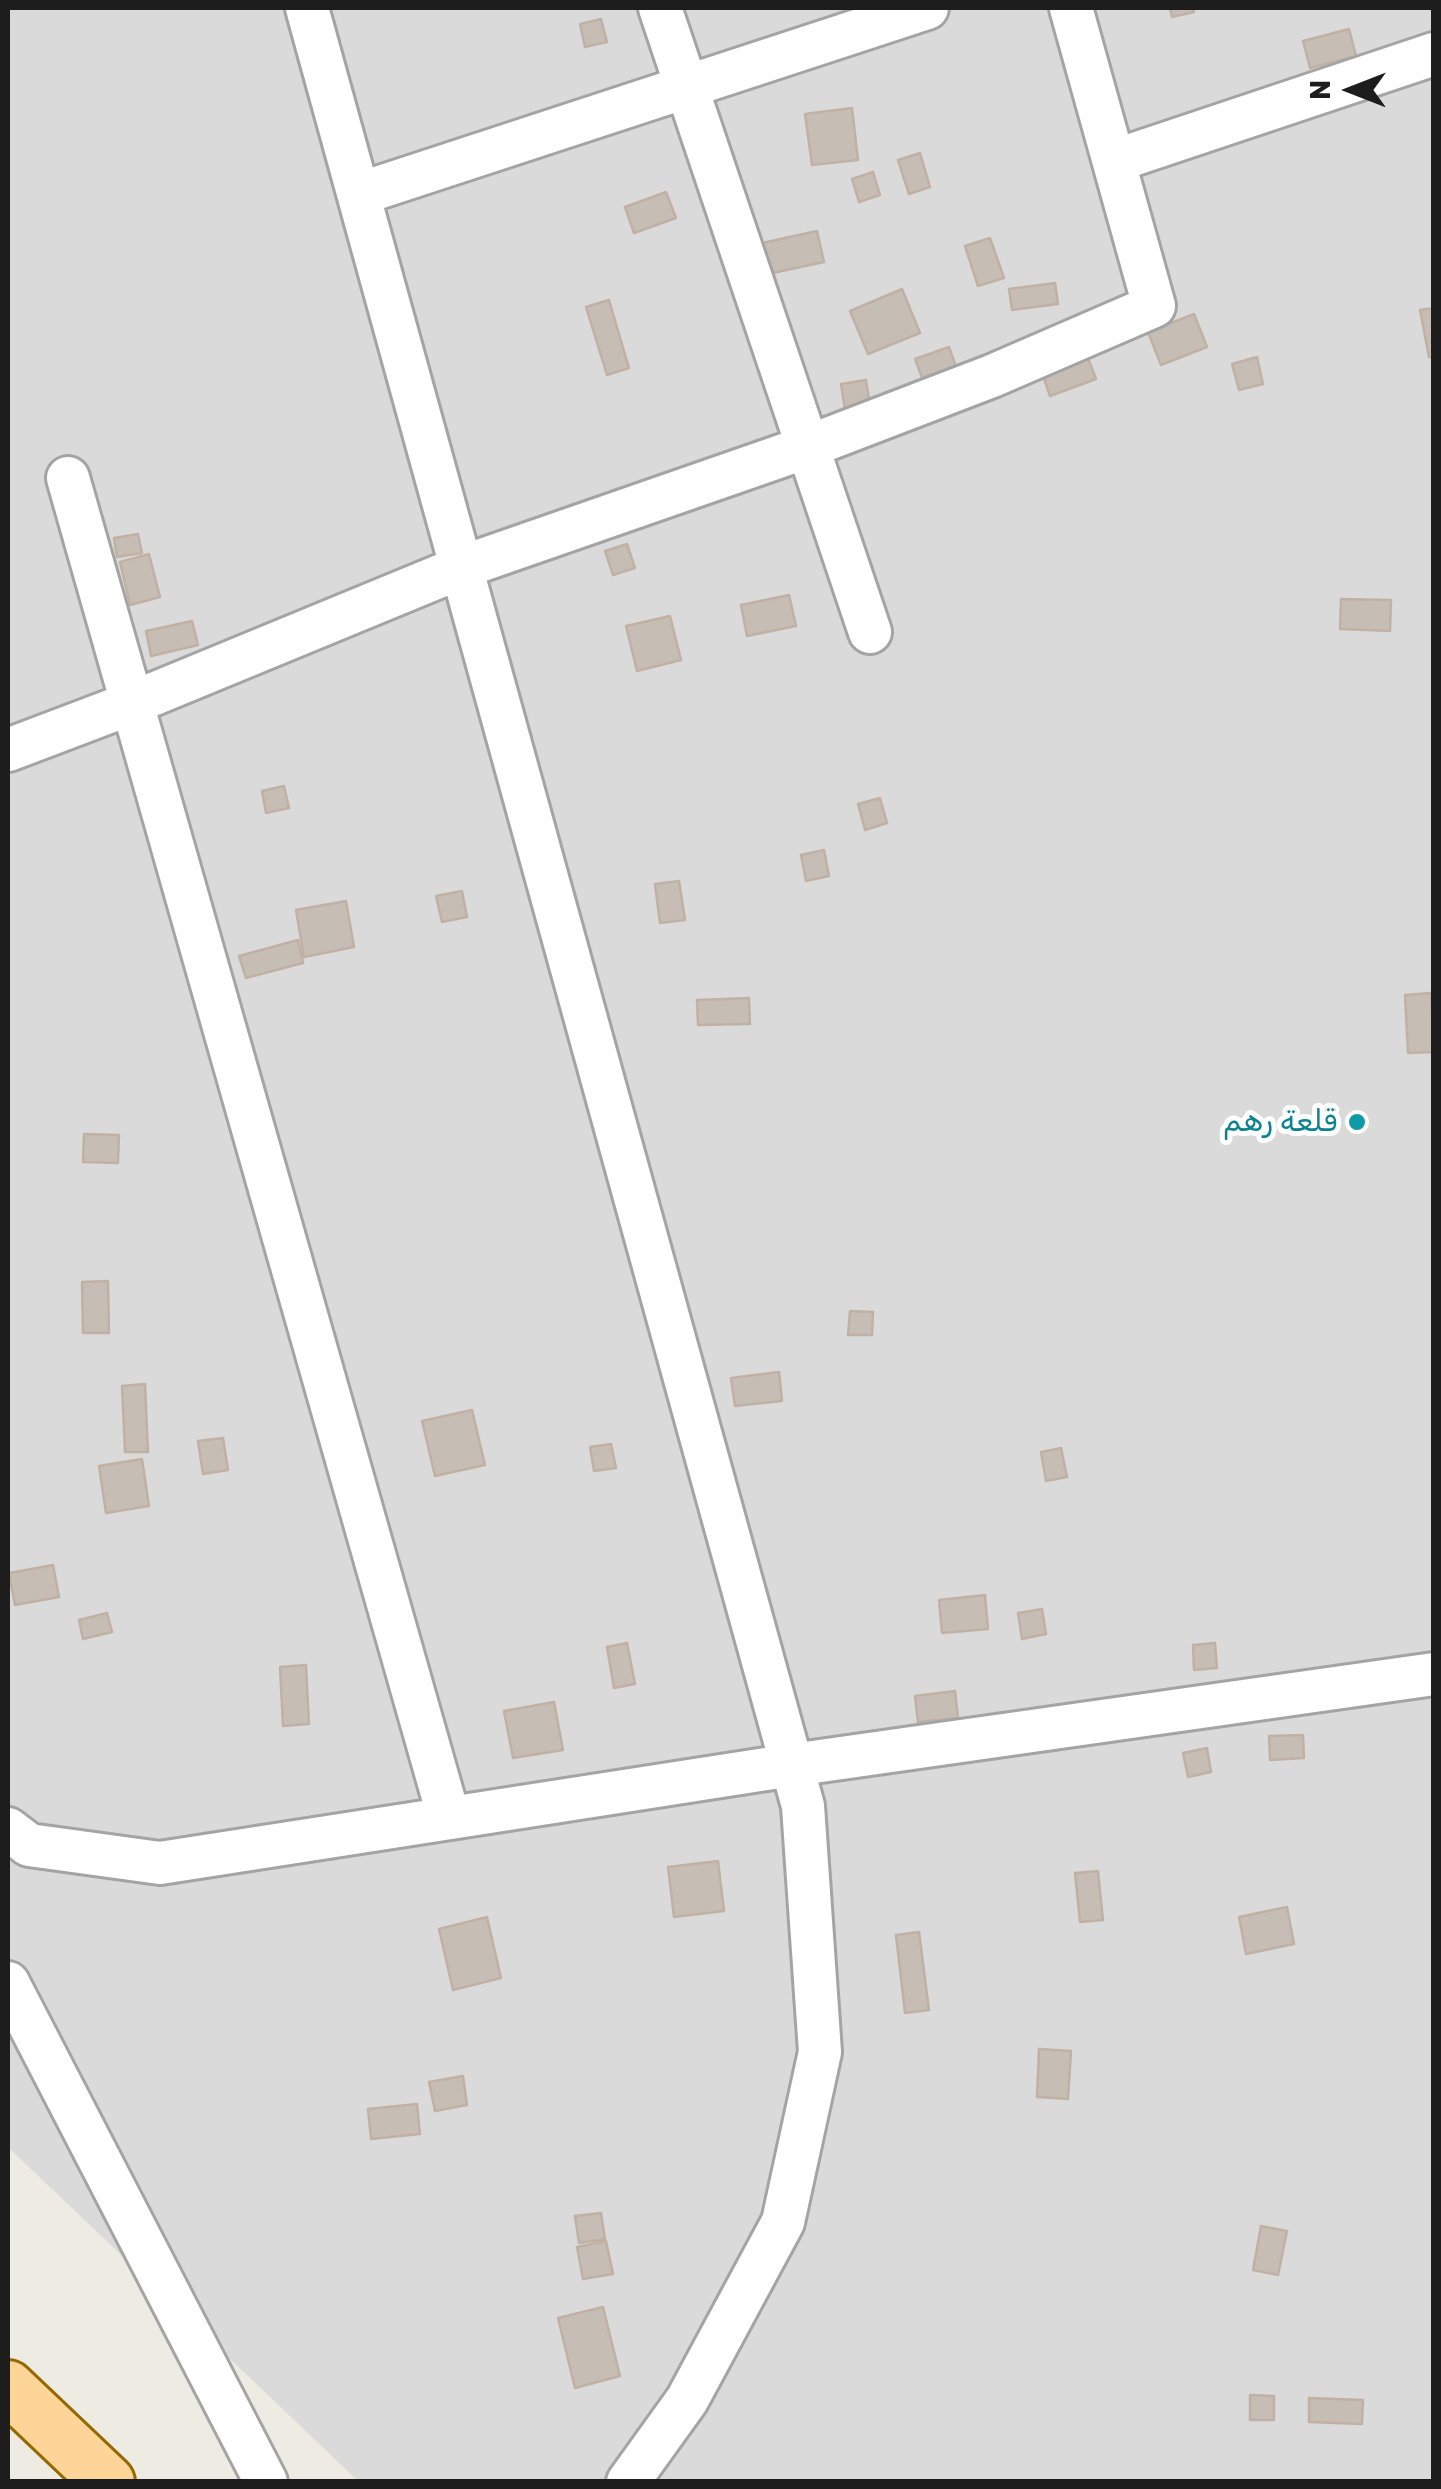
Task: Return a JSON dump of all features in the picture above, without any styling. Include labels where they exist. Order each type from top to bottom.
[{"type":"main road","points":[[8,2387],[108,2482]]},
{"type":"street","points":[[308,8],[803,1806],[820,2052],[783,2222],[687,2400],[628,2482]]},
{"type":"street","points":[[660,8],[870,632]]},
{"type":"street","points":[[358,194],[927,8]]},
{"type":"street","points":[[8,750],[462,567],[808,447],[992,376],[1154,306],[1071,8]]},
{"type":"street","points":[[1114,162],[1434,54]]},
{"type":"street","points":[[68,478],[449,1818]]},
{"type":"street","points":[[8,1830],[29,1845],[160,1863],[792,1765],[1434,1674]]},
{"type":"street","points":[[8,1983],[266,2482]]},
{"type":"shaded area","points":[[8,8],[1433,8],[1433,2481],[358,2481],[8,2147]]},
{"type":"building","points":[[1170,8],[1193,8],[1194,12],[1172,17]]},
{"type":"building","points":[[601,19],[607,42],[585,47],[580,24]]},
{"type":"building","points":[[1349,29],[1356,56],[1310,68],[1303,41]]},
{"type":"building","points":[[852,108],[858,160],[812,165],[805,114]]},
{"type":"building","points":[[920,153],[930,187],[909,194],[898,160]]},
{"type":"building","points":[[873,172],[880,195],[859,202],[852,179]]},
{"type":"building","points":[[666,192],[676,218],[634,233],[625,207]]},
{"type":"building","points":[[817,231],[824,262],[768,274],[762,243]]},
{"type":"building","points":[[990,238],[1004,278],[978,286],[965,246]]},
{"type":"building","points":[[1055,283],[1058,304],[1012,310],[1009,289]]},
{"type":"building","points":[[902,289],[920,333],[868,354],[850,311]]},
{"type":"building","points":[[609,300],[629,368],[607,375],[586,307]]},
{"type":"building","points":[[1434,308],[1434,357],[1429,357],[1420,310]]},
{"type":"building","points":[[1194,314],[1207,347],[1161,365],[1148,332]]},
{"type":"building","points":[[949,347],[959,375],[926,388],[915,359]]},
{"type":"building","points":[[1086,353],[1096,379],[1050,396],[1041,370]]},
{"type":"building","points":[[1257,357],[1263,384],[1239,390],[1232,364]]},
{"type":"building","points":[[866,380],[870,405],[845,409],[841,384]]},
{"type":"building","points":[[138,534],[142,553],[117,557],[114,538]]},
{"type":"building","points":[[627,544],[635,568],[613,575],[605,551]]},
{"type":"building","points":[[149,554],[160,597],[130,605],[120,562]]},
{"type":"building","points":[[789,595],[796,626],[747,636],[741,605]]},
{"type":"building","points":[[1341,599],[1391,600],[1390,631],[1340,629]]},
{"type":"building","points":[[670,616],[681,660],[637,671],[626,626]]},
{"type":"building","points":[[192,621],[198,645],[151,656],[146,631]]},
{"type":"building","points":[[284,786],[289,808],[266,813],[262,791]]},
{"type":"building","points":[[880,798],[887,823],[865,830],[858,804]]},
{"type":"building","points":[[824,850],[829,876],[806,881],[801,855]]},
{"type":"building","points":[[679,881],[685,920],[660,923],[655,884]]},
{"type":"building","points":[[462,891],[467,917],[442,922],[436,896]]},
{"type":"building","points":[[346,901],[354,947],[304,957],[296,910]]},
{"type":"building","points":[[298,940],[303,963],[246,978],[239,956]]},
{"type":"building","points":[[1431,993],[1434,1052],[1408,1053],[1405,995]]},
{"type":"building","points":[[749,998],[750,1024],[698,1025],[697,1000]]},
{"type":"building","points":[[84,1134],[119,1135],[118,1163],[83,1162]]},
{"type":"building","points":[[108,1281],[109,1333],[83,1333],[82,1282]]},
{"type":"building","points":[[850,1311],[873,1312],[872,1335],[848,1335]]},
{"type":"building","points":[[779,1372],[782,1401],[735,1406],[731,1378]]},
{"type":"building","points":[[145,1384],[148,1452],[125,1452],[122,1386]]},
{"type":"building","points":[[472,1410],[485,1465],[435,1476],[422,1421]]},
{"type":"building","points":[[223,1438],[228,1470],[203,1474],[198,1441]]},
{"type":"building","points":[[611,1444],[616,1468],[594,1471],[590,1447]]},
{"type":"building","points":[[1061,1448],[1067,1477],[1046,1481],[1041,1452]]},
{"type":"building","points":[[142,1459],[149,1506],[106,1513],[99,1466]]},
{"type":"building","points":[[53,1565],[59,1597],[15,1605],[9,1573]]},
{"type":"building","points":[[985,1595],[988,1629],[942,1633],[939,1600]]},
{"type":"building","points":[[1042,1609],[1046,1634],[1022,1639],[1018,1613]]},
{"type":"building","points":[[107,1613],[112,1632],[83,1639],[79,1620]]},
{"type":"building","points":[[627,1643],[635,1684],[614,1688],[607,1647]]},
{"type":"building","points":[[1215,1643],[1217,1668],[1194,1670],[1193,1645]]},
{"type":"building","points":[[306,1665],[309,1724],[283,1726],[280,1667]]},
{"type":"building","points":[[955,1691],[958,1718],[918,1722],[915,1696]]},
{"type":"building","points":[[554,1702],[563,1750],[513,1758],[504,1711]]},
{"type":"building","points":[[1303,1735],[1304,1758],[1270,1760],[1269,1736]]},
{"type":"building","points":[[1207,1748],[1211,1772],[1188,1777],[1183,1753]]},
{"type":"building","points":[[718,1861],[724,1911],[674,1917],[668,1867]]},
{"type":"building","points":[[1098,1871],[1103,1920],[1080,1922],[1075,1873]]},
{"type":"building","points":[[1287,1907],[1294,1944],[1246,1954],[1239,1917]]},
{"type":"building","points":[[487,1917],[501,1978],[453,1990],[439,1929]]},
{"type":"building","points":[[919,1932],[929,2010],[905,2013],[896,1935]]},
{"type":"building","points":[[1039,2049],[1071,2051],[1068,2099],[1037,2097]]},
{"type":"building","points":[[463,2076],[467,2105],[435,2111],[429,2082]]},
{"type":"building","points":[[417,2104],[420,2134],[371,2139],[368,2109]]},
{"type":"building","points":[[601,2213],[605,2239],[579,2243],[575,2216]]},
{"type":"building","points":[[1261,2226],[1287,2231],[1278,2275],[1253,2270]]},
{"type":"building","points":[[606,2241],[613,2274],[583,2279],[577,2247]]},
{"type":"building","points":[[603,2307],[620,2376],[575,2388],[558,2318]]},
{"type":"building","points":[[1250,2395],[1274,2396],[1274,2420],[1250,2420]]},
{"type":"building","points":[[1309,2398],[1363,2400],[1362,2424],[1309,2422]]},
{"type":"place","name":"قلعة رهم","points":[[1357,1122]]}]
